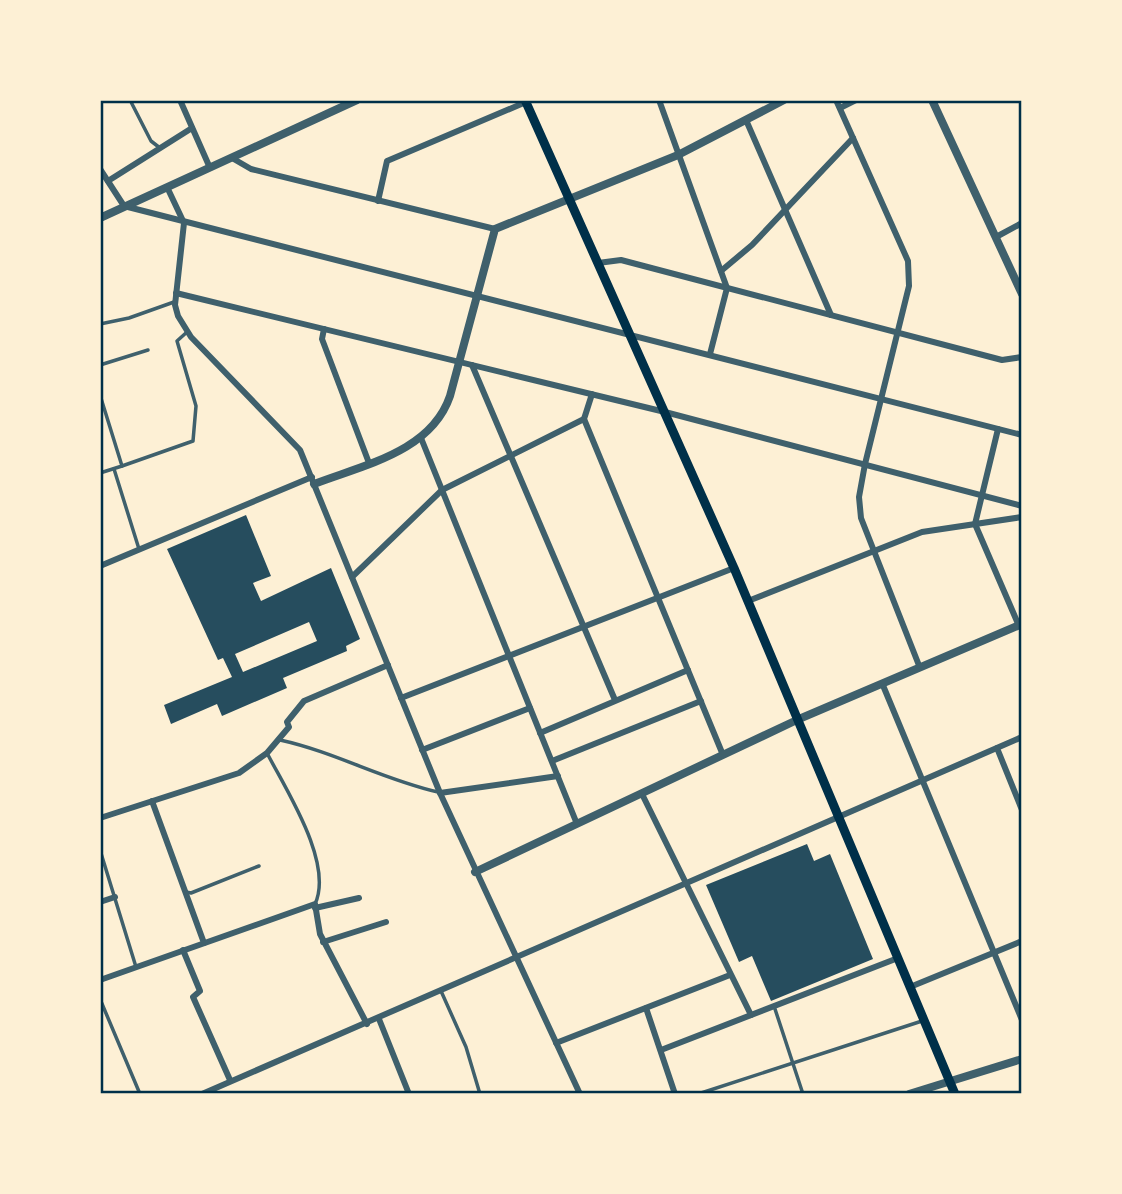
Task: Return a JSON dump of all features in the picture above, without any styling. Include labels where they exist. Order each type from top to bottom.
[{"type":"main road","points":[[526,101],[734,568],[955,1094]]},
{"type":"street","points":[[180,100],[210,168]]},
{"type":"street","points":[[100,218],[358,100]]},
{"type":"street","points":[[659,100],[727,288],[710,354]]},
{"type":"street","points":[[232,158],[251,169],[495,229],[678,155],[784,100]]},
{"type":"street","points":[[836,100],[908,261],[909,286],[900,332],[865,464],[859,511],[920,668]]},
{"type":"street","points":[[840,108],[856,100]]},
{"type":"street","points":[[932,100],[1022,294]]},
{"type":"street","points":[[379,201],[387,161],[526,101]]},
{"type":"street","points":[[746,120],[831,315]]},
{"type":"street","points":[[108,181],[192,128]]},
{"type":"street","points":[[721,271],[752,245],[853,138]]},
{"type":"street","points":[[100,169],[124,206],[1022,435]]},
{"type":"street","points":[[167,187],[184,223],[176,293],[178,316],[187,332],[300,450],[440,793],[580,1094]]},
{"type":"street","points":[[996,237],[1022,223]]},
{"type":"street","points":[[100,566],[313,481],[369,463],[421,438],[440,419],[446,408],[495,229]]},
{"type":"street","points":[[598,263],[621,260],[1002,360],[1022,357]]},
{"type":"street","points":[[176,293],[665,412],[1022,506]]},
{"type":"street","points":[[324,329],[322,339],[369,463]]},
{"type":"street","points":[[472,365],[615,700]]},
{"type":"street","points":[[592,394],[584,419],[723,755]]},
{"type":"street","points":[[352,576],[442,490],[584,419]]},
{"type":"street","points":[[475,872],[799,719],[1020,625],[975,524],[998,429]]},
{"type":"street","points":[[421,438],[578,824]]},
{"type":"street","points":[[748,601],[922,532],[1022,517]]},
{"type":"street","points":[[401,698],[734,568]]},
{"type":"street","points":[[100,818],[239,773],[267,753],[289,727],[287,722],[304,701],[388,665]]},
{"type":"street","points":[[540,733],[688,670]]},
{"type":"street","points":[[883,683],[1022,1020]]},
{"type":"street","points":[[552,761],[701,701]]},
{"type":"street","points":[[422,750],[530,708]]},
{"type":"street","points":[[202,1094],[1022,737]]},
{"type":"street","points":[[997,748],[1022,810]]},
{"type":"street","points":[[440,793],[558,776]]},
{"type":"street","points":[[642,794],[751,1015]]},
{"type":"street","points":[[152,802],[204,943]]},
{"type":"street","points":[[100,902],[115,897]]},
{"type":"street","points":[[100,980],[315,906],[359,898]]},
{"type":"street","points":[[315,906],[323,942],[367,1024]]},
{"type":"street","points":[[323,942],[386,922]]},
{"type":"street","points":[[910,987],[1022,941]]},
{"type":"street","points":[[183,950],[200,991],[193,997],[230,1080]]},
{"type":"street","points":[[661,1050],[898,958]]},
{"type":"street","points":[[556,1043],[730,975]]},
{"type":"street","points":[[646,1008],[675,1094]]},
{"type":"street","points":[[379,1018],[409,1094]]},
{"type":"street","points":[[909,1094],[1022,1059]]},
{"type":"lane","points":[[130,100],[151,141],[160,148]]},
{"type":"lane","points":[[100,324],[129,318],[176,302]]},
{"type":"lane","points":[[100,473],[193,441],[196,406],[177,341],[187,332]]},
{"type":"lane","points":[[100,365],[148,350]]},
{"type":"lane","points":[[100,395],[122,466]]},
{"type":"lane","points":[[114,469],[139,549]]},
{"type":"lane","points":[[278,740],[318,748],[416,787],[440,793]]},
{"type":"lane","points":[[267,753],[315,850],[318,876],[315,906]]},
{"type":"lane","points":[[100,850],[136,967]]},
{"type":"lane","points":[[186,892],[191,893],[259,866]]},
{"type":"lane","points":[[441,991],[466,1047],[480,1094]]},
{"type":"lane","points":[[100,999],[140,1094]]},
{"type":"lane","points":[[774,1006],[803,1094]]},
{"type":"lane","points":[[698,1094],[924,1020]]},
{"type":"building","points":[[246,515],[271,576],[253,583],[261,601],[331,568],[360,639],[346,646],[347,651],[283,678],[287,688],[222,716],[217,704],[171,724],[164,705],[232,677],[223,658],[218,660],[167,549]],"holes":[[[309,622],[317,641],[243,672],[235,654]]]},
{"type":"building","points":[[807,844],[814,861],[830,854],[873,959],[771,1001],[752,956],[739,962],[706,885]]}]
